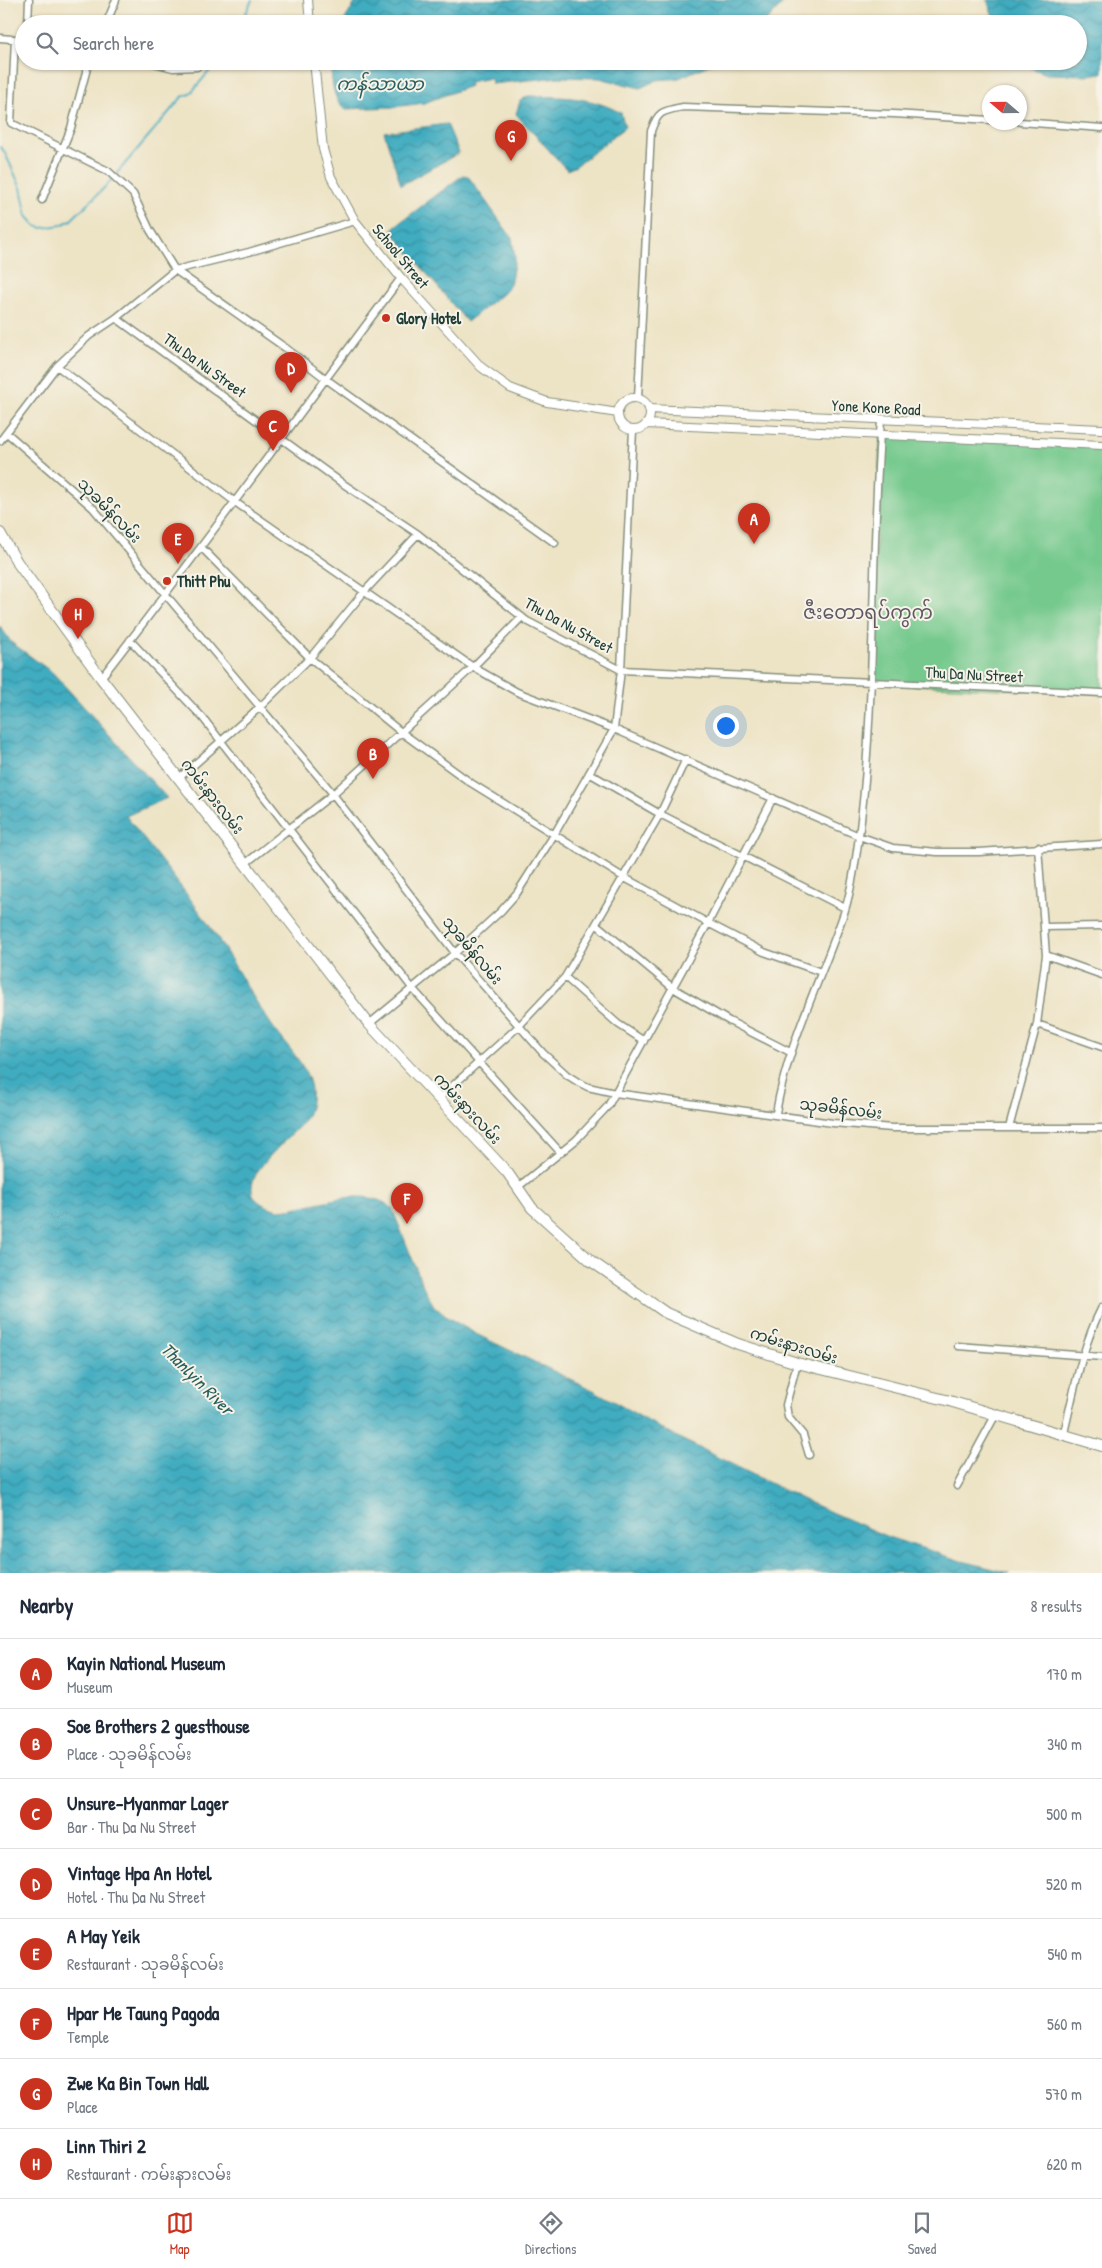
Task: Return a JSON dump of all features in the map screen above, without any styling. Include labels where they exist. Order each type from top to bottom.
[{"type":"main road","name":"ကမ်းနားလမ်း","points":[[0,533],[17,562],[101,678],[370,1024],[439,1098],[518,1187],[538,1213],[591,1261],[666,1313],[738,1344],[797,1363],[996,1414],[1102,1446]]},
{"type":"street","points":[[28,15],[29,0]]},
{"type":"street","points":[[110,15],[116,0]]},
{"type":"street","points":[[308,0],[309,15]]},
{"type":"street","points":[[0,38],[15,39],[11,123],[108,171],[133,194],[150,230],[175,270],[287,348],[326,378],[556,542]]},
{"type":"street","points":[[42,200],[71,128],[87,70]]},
{"type":"street","name":"School Street","points":[[315,70],[323,149],[331,177],[355,221],[401,278],[481,367],[510,388],[547,402],[618,413]]},
{"type":"street","points":[[638,398],[651,131],[655,120],[663,110],[692,107],[894,114],[982,120]]},
{"type":"street","points":[[1027,123],[1102,128]]},
{"type":"street","points":[[0,441],[57,366],[89,336],[116,318],[175,270],[249,252],[355,221]]},
{"type":"street","points":[[101,678],[167,594],[401,278]]},
{"type":"street","name":"Thu Da Nu Street","points":[[116,318],[342,483],[418,534],[522,617],[621,670],[1102,693]]},
{"type":"street","points":[[57,366],[235,502],[473,667],[517,692],[614,729],[859,836],[893,848],[915,851],[979,852],[1102,844]]},
{"type":"street","points":[[646,424],[650,415],[650,409],[643,400],[638,398],[622,403],[618,413],[624,427],[633,430],[646,424],[1102,445]]},
{"type":"street","name":"Yone Kone Road","points":[[650,409],[1102,430]]},
{"type":"street","points":[[757,429],[758,415]]},
{"type":"street","points":[[776,1114],[782,1079],[790,1052],[845,908],[859,836],[871,683],[881,421]]},
{"type":"street","points":[[370,1024],[455,952],[501,911],[517,893],[554,835],[614,729],[621,670],[633,430]]},
{"type":"street","name":"သုခမိန်လမ်း","points":[[7,433],[93,508],[333,794],[455,952],[543,1054],[567,1075],[588,1087],[615,1093],[833,1123],[892,1128],[1102,1128]]},
{"type":"street","points":[[179,778],[261,706],[310,658],[364,592],[418,534]]},
{"type":"street","points":[[201,547],[310,658],[400,732],[471,783],[623,877],[708,923],[764,952],[821,972]]},
{"type":"street","points":[[246,863],[333,794],[473,667],[522,617]]},
{"type":"street","points":[[130,640],[185,697],[221,740],[412,988],[561,1153]]},
{"type":"street","points":[[439,1098],[519,1026],[565,977],[660,814],[686,760]]},
{"type":"street","points":[[589,773],[660,814],[845,908]]},
{"type":"street","points":[[518,1187],[561,1153],[598,1119],[608,1106],[744,857],[774,798]]},
{"type":"street","points":[[1009,1128],[1037,1024],[1046,955],[1038,847]]},
{"type":"street","points":[[596,924],[673,988],[728,1021],[790,1052]]},
{"type":"street","points":[[1045,927],[1102,926]]},
{"type":"street","points":[[1046,955],[1102,975]]},
{"type":"street","points":[[565,977],[618,1024],[644,1041]]},
{"type":"street","points":[[1037,1024],[1102,1047]]},
{"type":"street","points":[[1064,1433],[1083,1355],[1102,1307]]},
{"type":"street","points":[[958,1346],[1102,1356]]},
{"type":"street","points":[[797,1363],[786,1405],[788,1417],[804,1435],[809,1455]]},
{"type":"street","points":[[956,1486],[996,1414]]},
{"type":"green space","points":[[880,435],[1102,445],[1102,694],[871,683]]},
{"type":"water","points":[[357,0],[786,0],[772,15],[348,15]]},
{"type":"water","points":[[987,0],[1102,0],[1102,73],[1088,75],[1047,74],[1036,70],[1087,70],[1087,15],[993,15]]},
{"type":"water","name":"ကန်သာယာ","points":[[331,70],[697,70],[679,78],[657,80],[640,88],[599,78],[559,77],[492,84],[491,78],[469,82],[470,86],[424,103],[394,107],[345,109],[337,100]]},
{"type":"water","points":[[528,96],[576,98],[598,103],[621,113],[625,127],[576,166],[567,170],[516,114],[520,101]]},
{"type":"water","points":[[447,124],[459,153],[401,185],[384,132]]},
{"type":"water","points":[[463,175],[468,176],[512,238],[515,258],[511,281],[507,290],[467,322],[392,232],[394,227]]},
{"type":"water","name":"Thanlyin River","points":[[0,626],[11,642],[53,673],[167,798],[126,816],[204,918],[274,1028],[298,1059],[307,1076],[311,1094],[307,1114],[302,1123],[259,1169],[253,1182],[253,1193],[261,1203],[279,1210],[353,1197],[367,1197],[380,1201],[392,1208],[424,1288],[434,1306],[447,1317],[476,1334],[595,1391],[671,1434],[808,1502],[888,1537],[962,1561],[1010,1573],[0,1573]]},
{"type":"waterway","points":[[245,15],[252,0]]},
{"type":"waterway","points":[[0,147],[4,151],[21,188],[27,216],[36,226],[42,228],[61,225],[71,220],[106,186],[182,97],[190,94],[210,70]]},
{"type":"place","name":"Zwe Ka Bin Town Hall","points":[[511,161]]},
{"type":"place","name":"Glory Hotel","points":[[386,318]]},
{"type":"place","name":"Vintage Hpa An Hotel","points":[[291,393]]},
{"type":"place","name":"Unsure-Myanmar Lager","points":[[273,451]]},
{"type":"place","name":"Kayin National Museum","points":[[754,544]]},
{"type":"place","name":"A May Yeik","points":[[178,564]]},
{"type":"place","name":"Thitt Phu","points":[[167,581]]},
{"type":"place","name":"Linn Thiri 2","points":[[78,639]]},
{"type":"place","name":"Soe Brothers 2 guesthouse","points":[[373,779]]},
{"type":"place","name":"Hpar Me Taung Pagoda","points":[[407,1224]]},
{"type":"district","name":"ဇီးတောရပ်ကွက်","points":[[868,612]]}]
